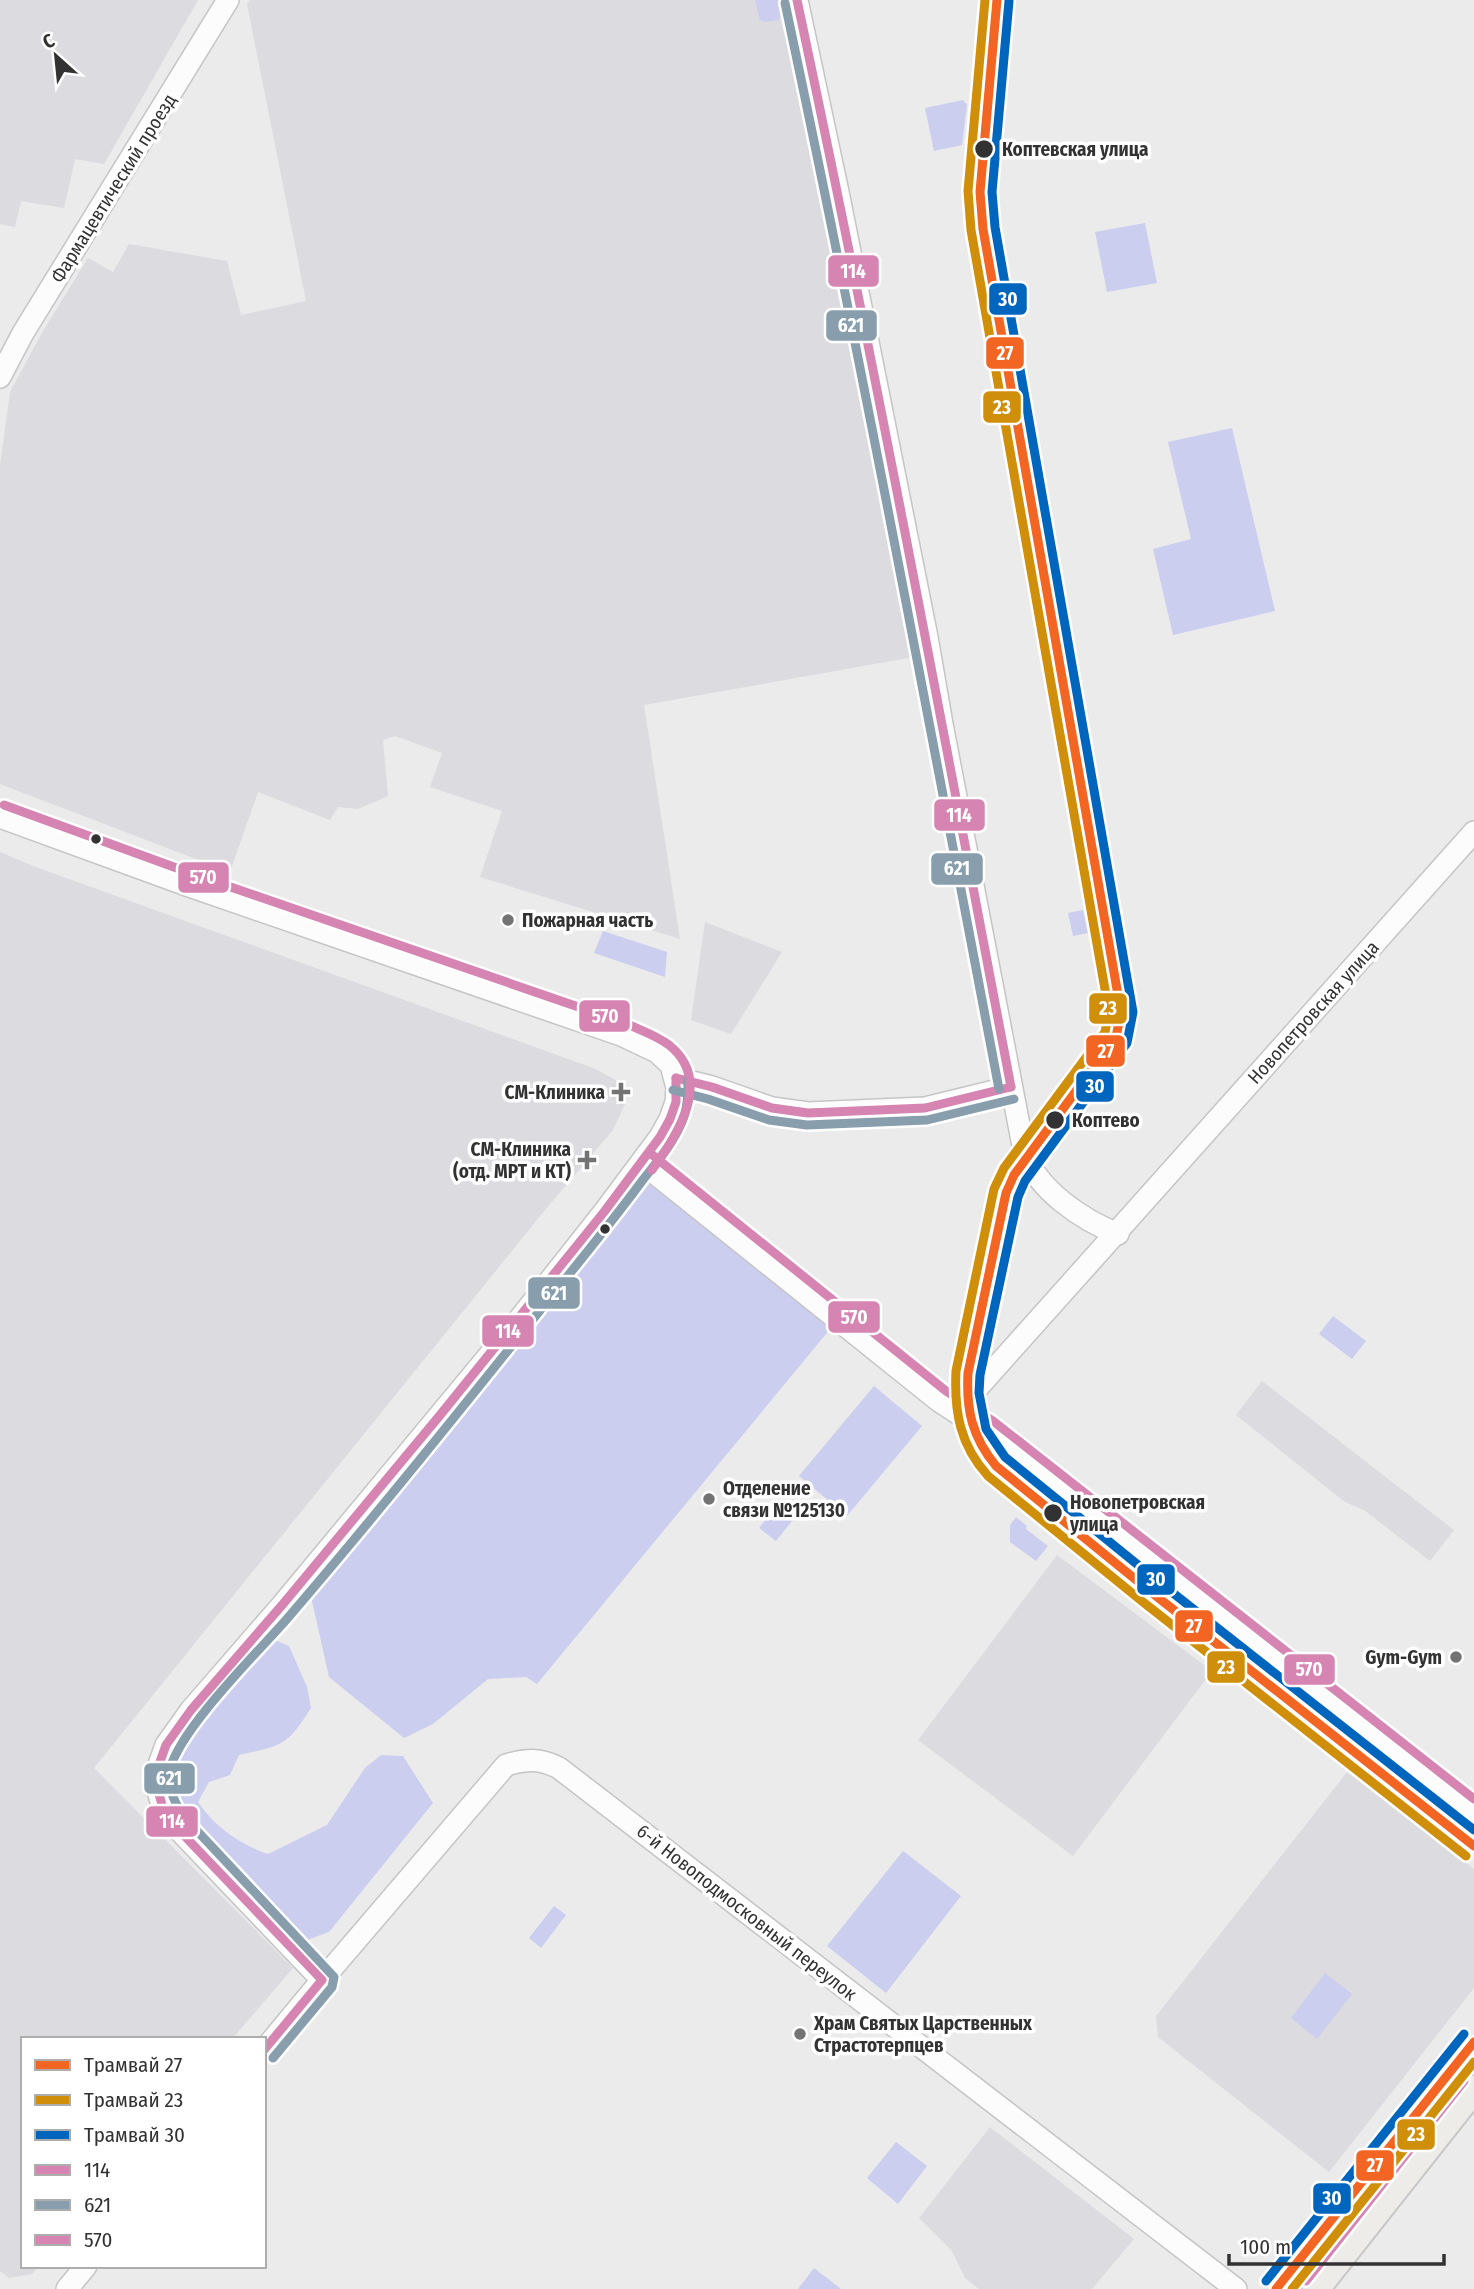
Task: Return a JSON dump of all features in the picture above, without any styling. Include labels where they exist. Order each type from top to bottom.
[{"type":"main road","points":[[1316,2289],[1474,2089]]},
{"type":"street","name":"Фармацевтический проезд","points":[[0,377],[23,333],[229,0]]},
{"type":"street","points":[[797,0],[835,175],[927,637],[1011,1087],[1028,1164],[1035,1176],[1051,1192],[1097,1226],[1118,1234]]},
{"type":"street","points":[[1000,0],[984,192],[1024,467],[1126,1012],[1119,1039],[1028,1164]]},
{"type":"street","points":[[0,817],[189,886],[621,1035],[664,1057],[671,1065],[676,1078],[676,1102],[670,1119],[642,1163],[521,1318],[292,1594],[191,1710],[166,1745],[157,1770],[158,1791],[163,1808],[175,1826],[322,1980]]},
{"type":"street","name":"Новопетровская улица","points":[[956,1412],[1118,1234],[1474,832]]},
{"type":"street","points":[[676,1078],[712,1087],[772,1108],[808,1112],[925,1108],[1011,1087]]},
{"type":"street","points":[[642,1163],[939,1401],[985,1431],[1474,1815]]},
{"type":"street","name":"6-й Новоподмосковный переулок","points":[[266,2048],[506,1765],[527,1759],[549,1762],[1236,2289]]},
{"type":"street","points":[[67,2289],[84,2268]]},
{"type":"shaded area","points":[[0,0],[198,0],[104,164],[75,159],[64,208],[21,201],[15,227],[0,224]]},
{"type":"shaded area","points":[[250,0],[788,0],[914,657],[644,705],[680,939],[480,877],[502,811],[430,787],[442,753],[395,736],[383,740],[388,796],[358,809],[338,807],[330,820],[258,792],[230,872],[0,784],[0,465],[10,392],[43,331],[88,258],[113,272],[129,244],[227,261],[241,315],[306,301],[247,4]]},
{"type":"shaded area","points":[[755,0],[779,0],[781,15],[778,20],[760,20]]},
{"type":"shaded area","points":[[963,100],[967,105],[962,145],[934,151],[925,108]]},
{"type":"shaded area","points":[[1145,223],[1157,283],[1107,292],[1095,232]]},
{"type":"shaded area","points":[[1232,428],[1275,611],[1173,635],[1153,549],[1191,539],[1168,442]]},
{"type":"shaded area","points":[[0,852],[593,1068],[618,1081],[625,1104],[613,1130],[545,1210],[94,1768],[293,1968],[234,2037],[21,2037],[21,2268],[37,2268],[32,2274],[9,2278],[0,2271]]},
{"type":"shaded area","points":[[1083,910],[1088,933],[1073,936],[1068,913]]},
{"type":"shaded area","points":[[705,922],[782,952],[731,1034],[691,1020]]},
{"type":"shaded area","points":[[603,931],[667,952],[665,977],[594,953]]},
{"type":"shaded area","points":[[650,1183],[831,1328],[537,1684],[526,1677],[488,1679],[433,1724],[404,1738],[329,1677],[310,1592]]},
{"type":"shaded area","points":[[1333,1316],[1366,1341],[1352,1359],[1319,1334]]},
{"type":"shaded area","points":[[1262,1381],[1454,1530],[1430,1561],[1364,1510],[1345,1502],[1236,1415]]},
{"type":"shaded area","points":[[874,1386],[922,1426],[847,1516],[799,1476]]},
{"type":"shaded area","points":[[775,1508],[792,1521],[776,1541],[759,1528]]},
{"type":"shaded area","points":[[1016,1517],[1027,1526],[1026,1529],[1048,1546],[1036,1561],[1010,1542],[1010,1525]]},
{"type":"shaded area","points":[[1057,1555],[1212,1671],[1073,1856],[918,1740]]},
{"type":"shaded area","points":[[268,1637],[289,1646],[307,1687],[311,1708],[289,1737],[275,1746],[239,1755],[230,1775],[209,1782],[198,1802],[212,1819],[238,1840],[268,1854],[327,1825],[365,1768],[381,1755],[403,1756],[433,1803],[329,1932],[307,1940],[187,1821],[169,1780],[171,1759],[180,1740]]},
{"type":"shaded area","points":[[1347,1772],[1474,1869],[1474,1988],[1329,2172],[1158,2037],[1156,2016]]},
{"type":"shaded area","points":[[903,1851],[961,1896],[886,1993],[827,1946]]},
{"type":"shaded area","points":[[554,1906],[566,1915],[541,1948],[529,1938]]},
{"type":"shaded area","points":[[1325,1973],[1352,1994],[1317,2039],[1291,2018]]},
{"type":"shaded area","points":[[990,2127],[1134,2239],[1092,2289],[979,2289],[965,2278],[952,2251],[919,2218]]},
{"type":"shaded area","points":[[896,2142],[927,2166],[898,2204],[867,2178]]},
{"type":"shaded area","points":[[814,2268],[841,2289],[798,2289]]},
{"type":"tram line","name":"23","points":[[985,0],[968,191],[971,230],[1109,1012],[1105,1032],[1004,1168],[994,1189],[956,1371],[956,1400],[961,1427],[971,1452],[988,1476],[1143,1602],[1466,1856]]},
{"type":"tram line","name":"27","points":[[997,0],[980,192],[983,229],[1121,1012],[1116,1037],[1014,1175],[1006,1193],[968,1373],[968,1399],[972,1422],[981,1444],[996,1466],[1151,1592],[1474,1846]]},
{"type":"tram line","name":"30","points":[[1009,1],[992,192],[995,227],[1133,1012],[1127,1043],[1025,1181],[1018,1197],[980,1375],[979,1393],[986,1429],[1005,1457],[1474,1830]]},
{"type":"tram line","name":"30","points":[[1266,2281],[1464,2034]]},
{"type":"tram line","name":"27","points":[[1276,2289],[1474,2042]]},
{"type":"tram line","name":"23","points":[[1292,2289],[1474,2062]]},
{"type":"transit line","name":"114","points":[[797,0],[880,407],[1011,1087]]},
{"type":"transit line","name":"621","points":[[785,3],[868,410],[999,1089]]},
{"type":"transit line","name":"570","points":[[4,805],[193,874],[625,1023],[659,1038],[682,1059],[689,1075],[690,1091],[680,1125],[652,1170]]},
{"type":"transit line","name":"114","points":[[676,1078],[712,1087],[772,1108],[808,1113],[925,1108],[1011,1087]]},
{"type":"transit line","name":"114","points":[[266,2048],[322,1980],[175,1826],[163,1808],[158,1791],[157,1770],[166,1745],[191,1710],[441,1414],[604,1212],[660,1137],[670,1119],[676,1102],[676,1078]]},
{"type":"transit line","name":"621","points":[[273,2058],[332,1987],[334,1977],[185,1818],[175,1801],[169,1782],[170,1769],[177,1752],[204,1713],[239,1671],[286,1620],[388,1499],[658,1161],[683,1118],[688,1078]]},
{"type":"transit line","name":"621","points":[[673,1090],[769,1120],[807,1125],[927,1120],[1014,1099]]},
{"type":"transit line","name":"570","points":[[650,1153],[946,1391],[993,1421],[1474,1799]]},
{"type":"transit line","name":"570","points":[[1306,2281],[1464,2081]]},
{"type":"place","name":"Коптевская улица","points":[[984,149]]},
{"type":"place","name":"Пожарная часть","points":[[508,920]]},
{"type":"place","name":"СМ-Клиника","points":[[621,1092]]},
{"type":"place","name":"Коптево","points":[[1055,1120]]},
{"type":"place","name":"СМ-Клиника (отд. МРТ и КТ)","points":[[587,1160]]},
{"type":"place","name":"Отделение связи №125130","points":[[709,1499]]},
{"type":"place","name":"Новопетровская улица","points":[[1053,1513]]},
{"type":"place","name":"Gym-Gym","points":[[1456,1657]]},
{"type":"place","name":"Храм Святых Царственных Страстотерпцев","points":[[800,2034]]}]
